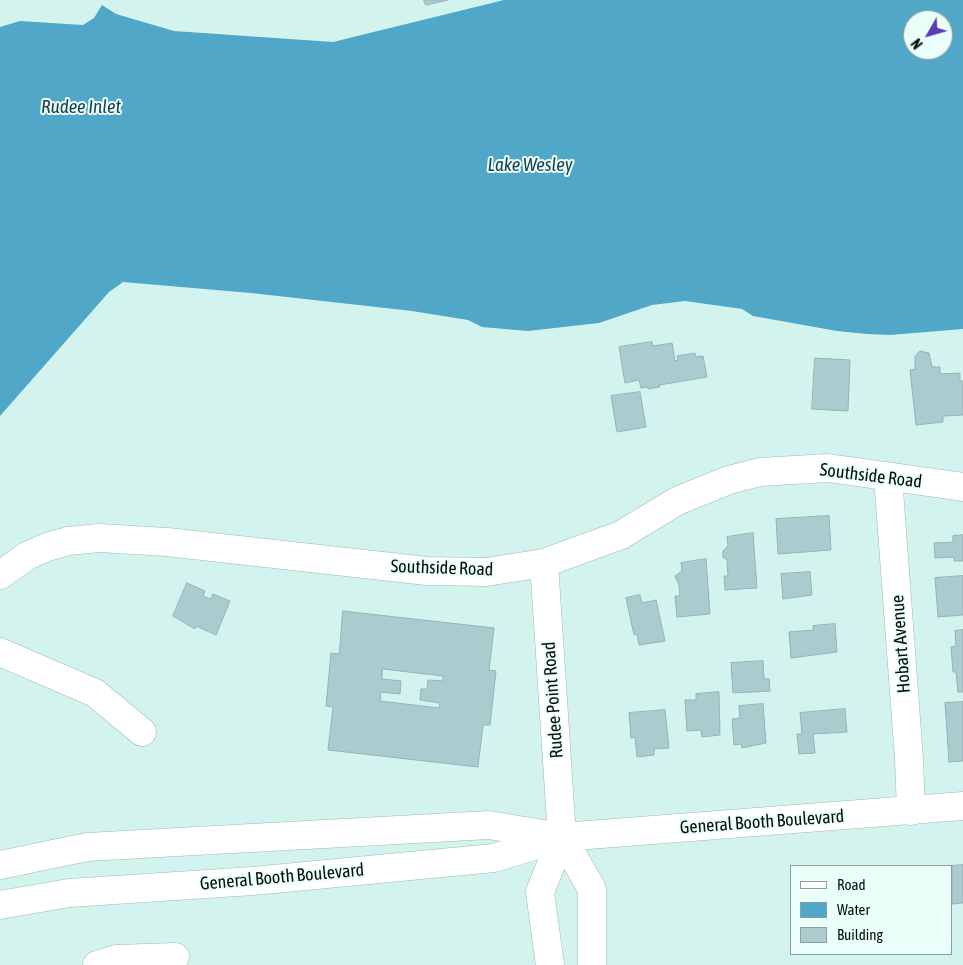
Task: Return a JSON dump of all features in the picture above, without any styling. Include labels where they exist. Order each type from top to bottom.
[{"type":"main road","name":"Southside Road","points":[[0,575],[27,556],[47,547],[68,541],[99,538],[167,542],[427,571],[486,572],[544,563],[621,535],[677,501],[729,480],[760,472],[828,468],[963,488]]},
{"type":"main road","name":"Hobart Avenue","points":[[888,478],[909,759],[911,811]]},
{"type":"main road","name":"Rudee Point Road","points":[[544,563],[562,837]]},
{"type":"main road","points":[[0,652],[95,693],[142,732]]},
{"type":"main road","name":"General Booth Boulevard","points":[[0,905],[69,893],[253,881],[494,858],[562,837],[963,806]]},
{"type":"main road","name":"General Booth Boulevard","points":[[0,865],[87,847],[489,825],[562,837]]},
{"type":"main road","points":[[550,965],[540,892],[562,837]]},
{"type":"main road","points":[[562,837],[592,889],[592,965]]},
{"type":"main road","points":[[97,965],[116,959],[178,962]]},
{"type":"water","name":"Lake Wesley","points":[[504,0],[963,0],[963,329],[890,335],[837,331],[753,316],[742,309],[685,301],[652,305],[599,323],[528,331],[482,327],[468,320],[412,311],[251,293],[123,282],[109,292],[0,416],[0,27],[20,21],[83,25],[94,18],[102,5],[116,14],[174,31],[333,42]]},
{"type":"building","points":[[424,0],[448,0],[426,5]]},
{"type":"building","points":[[652,342],[653,346],[672,343],[675,361],[678,360],[677,356],[695,353],[696,357],[703,356],[707,377],[659,385],[660,387],[648,389],[648,387],[641,388],[639,380],[625,383],[619,347]]},
{"type":"building","points":[[920,351],[929,353],[932,367],[940,367],[940,374],[960,373],[960,381],[963,381],[963,415],[943,416],[943,422],[916,425],[910,370],[915,369],[915,357]]},
{"type":"building","points":[[815,358],[850,360],[848,411],[812,409]]},
{"type":"building","points":[[640,392],[646,427],[617,432],[611,396]]},
{"type":"building","points":[[829,516],[831,550],[778,554],[776,519]]},
{"type":"building","points":[[753,533],[757,588],[725,590],[724,576],[728,576],[727,560],[723,557],[723,551],[728,546],[727,537]]},
{"type":"building","points":[[963,535],[963,561],[954,561],[954,557],[935,558],[934,543],[953,542],[953,536]]},
{"type":"building","points":[[706,559],[710,614],[677,617],[675,596],[680,596],[679,585],[675,576],[682,571],[681,563]]},
{"type":"building","points":[[810,572],[812,595],[783,599],[781,574]]},
{"type":"building","points":[[963,576],[963,615],[938,617],[935,578]]},
{"type":"building","points":[[187,583],[205,591],[203,596],[211,599],[213,594],[230,601],[216,635],[196,626],[195,629],[173,616]]},
{"type":"building","points":[[640,595],[642,603],[656,600],[665,641],[639,645],[637,634],[634,635],[626,598]]},
{"type":"building","points":[[343,611],[494,628],[489,670],[496,671],[490,725],[483,725],[478,767],[328,750],[333,707],[326,706],[331,653],[339,654]],"holes":[[[383,669],[443,676],[443,681],[428,680],[427,689],[421,689],[420,700],[440,703],[439,708],[380,701],[381,692],[400,694],[401,681],[382,679]]]},
{"type":"building","points":[[835,624],[837,652],[791,658],[789,632],[814,630],[813,626]]},
{"type":"building","points":[[963,630],[963,692],[958,692],[956,672],[953,672],[951,647],[956,646],[955,631]]},
{"type":"building","points":[[763,661],[764,679],[769,679],[770,691],[733,693],[731,663]]},
{"type":"building","points":[[719,692],[720,735],[702,737],[701,730],[687,731],[685,700],[696,700],[696,694]]},
{"type":"building","points":[[963,702],[963,761],[949,762],[945,703]]},
{"type":"building","points":[[763,704],[766,743],[742,748],[741,744],[734,745],[732,719],[740,718],[739,706]]},
{"type":"building","points":[[845,709],[847,732],[813,734],[815,753],[799,754],[797,734],[802,734],[800,713]]},
{"type":"building","points":[[665,710],[669,748],[654,749],[654,755],[637,757],[635,737],[631,738],[629,713]]},
{"type":"building","points":[[963,865],[963,903],[953,904],[953,866]]},
{"type":"water label","name":"Rudee Inlet","points":[[81,107]]}]
